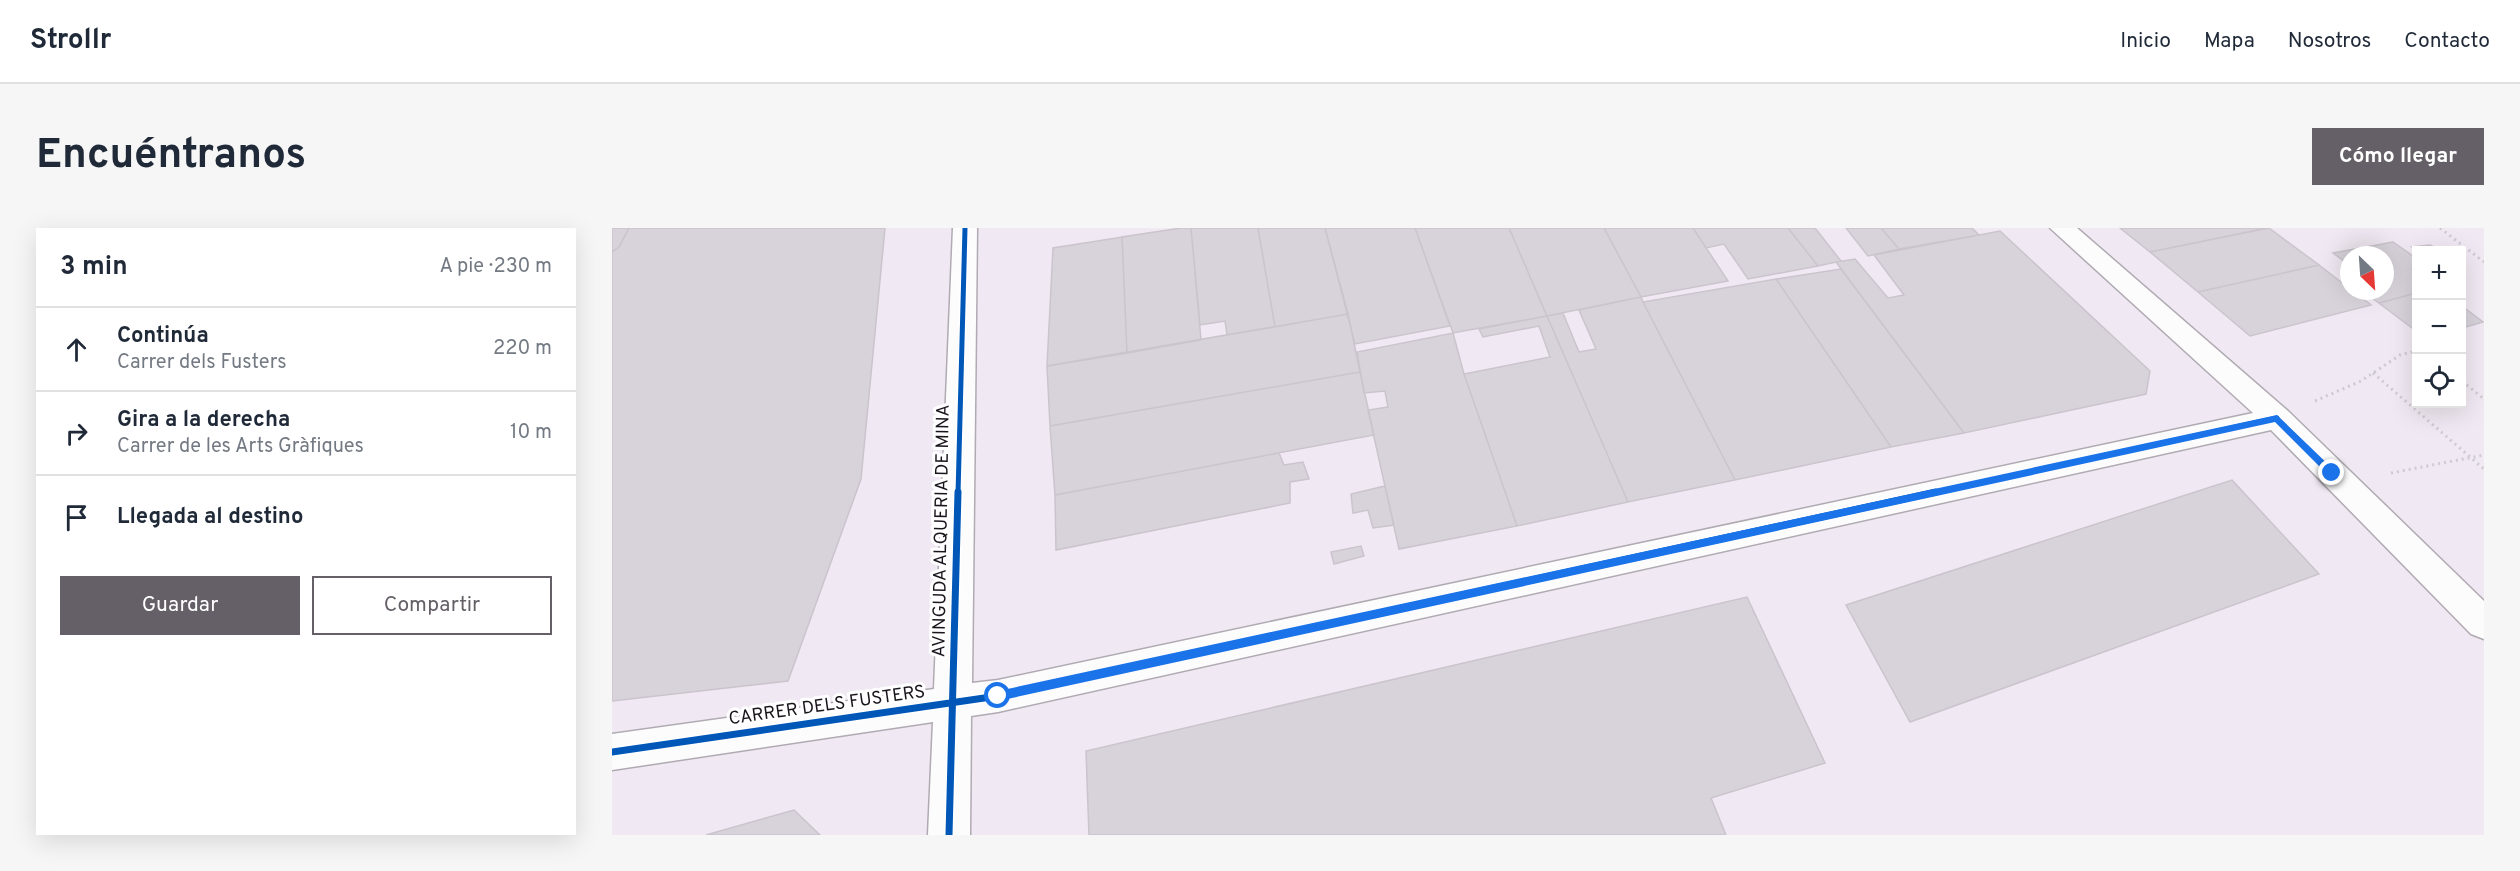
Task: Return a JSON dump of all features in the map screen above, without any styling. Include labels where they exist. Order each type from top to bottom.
[{"type":"street","name":"AVINGUDA ALQUERIA DE MINA","points":[[949,835],[965,228]]},
{"type":"street","points":[[2062,228],[2277,418],[2484,624]]},
{"type":"street","name":"CARRER DELS FUSTERS","points":[[612,752],[998,696],[2277,418]]},
{"type":"path","points":[[2440,228],[2484,262]]},
{"type":"path","points":[[2315,401],[2361,381],[2400,356],[2412,352]]},
{"type":"path","points":[[2373,374],[2484,469]]},
{"type":"path","points":[[2466,384],[2484,399]]},
{"type":"path","points":[[2391,473],[2484,455]]},
{"type":"building","points":[[612,228],[629,228],[619,247],[612,252]]},
{"type":"building","points":[[629,228],[885,228],[861,479],[788,681],[612,701],[612,252],[619,247]]},
{"type":"building","points":[[1191,228],[1201,340],[1127,353],[1122,237]]},
{"type":"building","points":[[1191,228],[1258,228],[1275,327],[1227,335],[1225,321],[1200,325]]},
{"type":"building","points":[[1258,228],[1325,228],[1348,314],[1275,327]]},
{"type":"building","points":[[1325,228],[1415,228],[1450,326],[1355,344]]},
{"type":"building","points":[[1415,228],[1509,228],[1547,316],[1453,333]]},
{"type":"building","points":[[1509,228],[1604,228],[1641,297],[1547,316]]},
{"type":"building","points":[[1604,228],[1693,228],[1728,281],[1641,297]]},
{"type":"building","points":[[1693,228],[1788,228],[1818,266],[1748,279],[1724,244],[1706,248]]},
{"type":"building","points":[[1788,228],[1815,228],[1841,261],[1818,266]]},
{"type":"building","points":[[1846,228],[1881,228],[1899,249],[1868,256]]},
{"type":"building","points":[[1881,228],[1972,228],[1979,235],[1899,249]]},
{"type":"building","points":[[2120,228],[2267,228],[2150,252]]},
{"type":"building","points":[[2269,228],[2319,265],[2198,292],[2150,252]]},
{"type":"building","points":[[2000,231],[2150,371],[2146,394],[1964,433],[1836,262],[1855,259],[1888,298],[1904,295],[1874,255]]},
{"type":"building","points":[[1122,237],[1127,353],[1047,366],[1053,248]]},
{"type":"building","points":[[2393,242],[2412,255],[2412,294],[2394,299],[2394,246],[2371,246]]},
{"type":"building","points":[[2340,252],[2340,258],[2333,253]]},
{"type":"building","points":[[2319,265],[2340,281],[2340,300],[2365,300],[2371,305],[2250,336],[2198,292]]},
{"type":"building","points":[[1841,269],[1964,433],[1891,447],[1776,279]]},
{"type":"building","points":[[1776,279],[1891,447],[1735,480],[1643,302]]},
{"type":"building","points":[[2412,294],[2412,328],[2379,303]]},
{"type":"building","points":[[1641,297],[1735,480],[1628,502],[1547,316],[1563,313],[1579,352],[1596,349],[1579,310]]},
{"type":"building","points":[[2375,300],[2390,300],[2379,303]]},
{"type":"building","points":[[2466,309],[2483,322],[2466,327]]},
{"type":"building","points":[[1348,314],[1360,372],[1050,426],[1047,366]]},
{"type":"building","points":[[1547,316],[1628,502],[1517,526],[1464,374],[1550,357],[1539,326],[1483,337],[1479,329]]},
{"type":"building","points":[[1453,333],[1464,374],[1517,526],[1399,549],[1368,410],[1388,407],[1385,391],[1364,393],[1357,352]]},
{"type":"building","points":[[1360,372],[1374,435],[1055,495],[1050,426]]},
{"type":"building","points":[[1279,453],[1284,465],[1303,462],[1309,479],[1290,482],[1290,503],[1056,550],[1055,495]]},
{"type":"building","points":[[2232,480],[2319,574],[1910,722],[1846,605]]},
{"type":"building","points":[[1385,486],[1394,525],[1373,528],[1368,510],[1353,513],[1351,494]]},
{"type":"building","points":[[1361,546],[1364,556],[1334,564],[1331,552]]},
{"type":"building","points":[[1747,597],[1825,763],[1711,798],[1726,835],[1089,835],[1086,751]]},
{"type":"building","points":[[794,810],[820,835],[706,835]]},
{"type":"cycle path","points":[[949,835],[965,228]]},
{"type":"cycle path","points":[[612,752],[998,696],[2277,418]]},
{"type":"route","points":[[998,696],[2277,418],[2332,473]]}]
